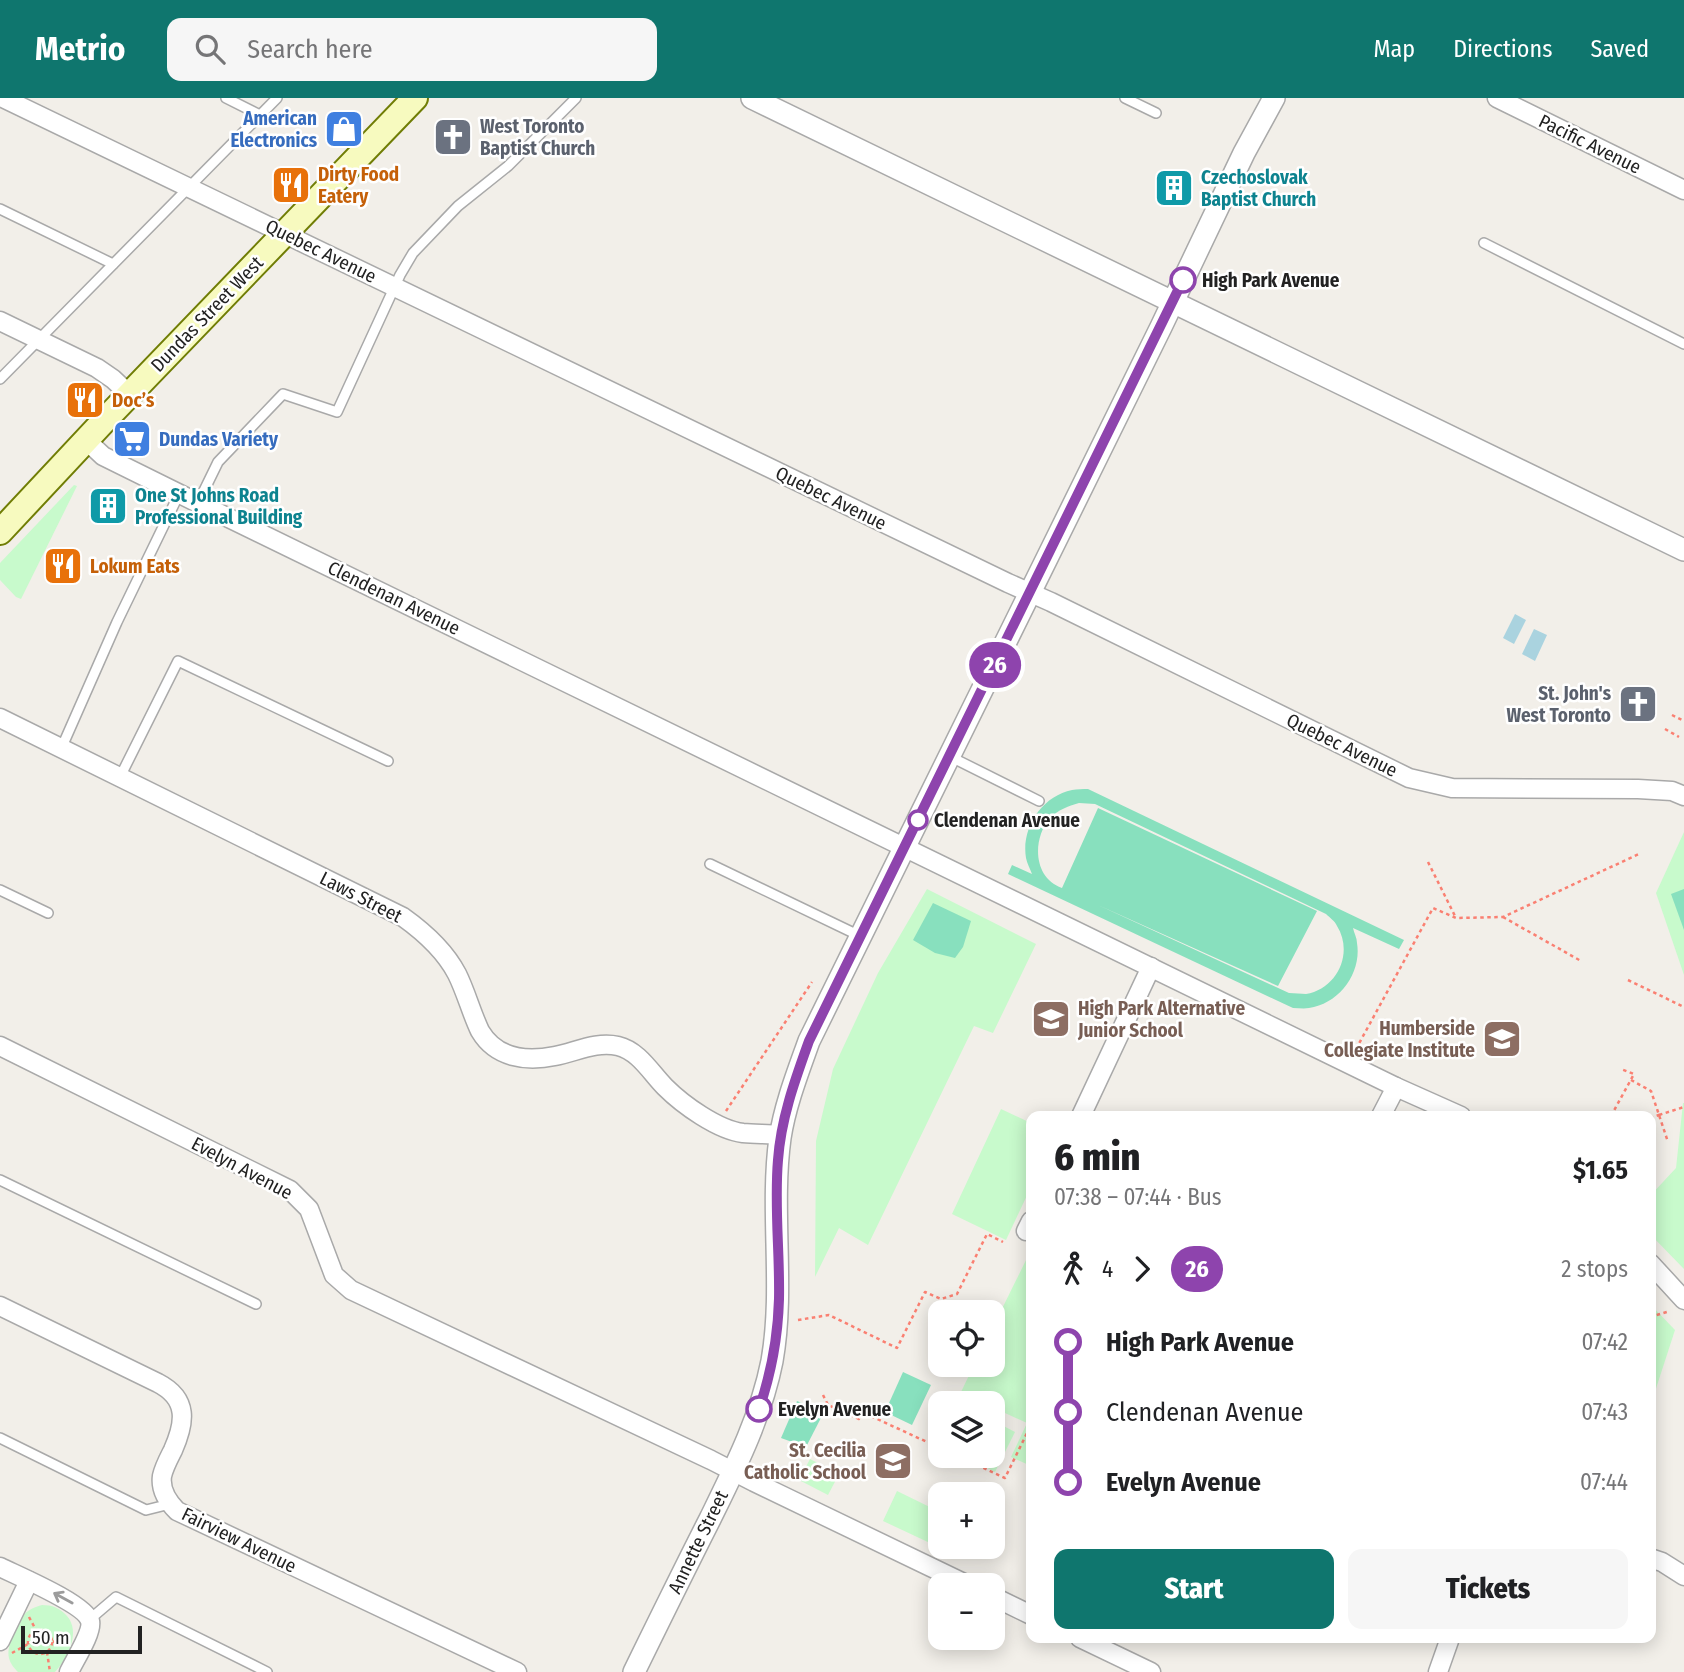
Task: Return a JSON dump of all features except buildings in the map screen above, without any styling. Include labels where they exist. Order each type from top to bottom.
[{"type":"main road","name":"Dundas Street West","points":[[0,532],[415,98]]},
{"type":"street","name":"Quebec Avenue","points":[[3,98],[1409,778],[1452,788],[1638,789],[1664,790],[1684,796]]},
{"type":"street","points":[[752,98],[1684,550]]},
{"type":"street","name":"Annette Street","points":[[634,1672],[733,1472],[768,1381],[776,1337],[779,1298],[776,1197],[780,1135],[809,1041],[1244,153],[1274,98]]},
{"type":"street","name":"Pacific Avenue","points":[[1497,98],[1684,190]]},
{"type":"street","points":[[0,321],[97,368],[130,395]]},
{"type":"street","name":"Clendenan Avenue","points":[[86,440],[103,456],[179,494],[1450,1111]]},
{"type":"street","name":"Laws Street","points":[[0,718],[403,917],[427,937],[448,960],[464,989],[485,1040],[501,1052],[519,1058],[531,1058],[556,1056],[596,1045],[621,1046],[644,1062],[672,1094],[721,1126],[741,1133],[780,1135]]},
{"type":"street","points":[[1083,1111],[1151,967]]},
{"type":"street","name":"Evelyn Avenue","points":[[0,1046],[290,1190],[309,1209],[334,1275],[351,1290],[943,1573]]},
{"type":"street","points":[[1384,1111],[1396,1087]]},
{"type":"street","points":[[1656,1271],[1681,1304]]},
{"type":"street","name":"Fairview Avenue","points":[[0,1306],[158,1383],[172,1393],[181,1407],[181,1429],[162,1476],[163,1490],[177,1511],[517,1672]]},
{"type":"street","points":[[1656,1560],[1684,1576]]},
{"type":"street","points":[[0,1567],[75,1605],[89,1619],[89,1633],[69,1672]]},
{"type":"street","points":[[0,1641],[29,1581]]},
{"type":"street","points":[[1005,1602],[1026,1613]]},
{"type":"street","points":[[1090,1643],[1151,1672]]},
{"type":"street","points":[[1438,1672],[1448,1643]]},
{"type":"lane","points":[[226,98],[260,115]]},
{"type":"lane","points":[[0,379],[277,98]]},
{"type":"lane","points":[[198,503],[218,462],[283,394],[337,412],[413,253],[458,206],[508,166],[576,98]]},
{"type":"lane","points":[[1125,98],[1156,113]]},
{"type":"lane","points":[[0,209],[113,264]]},
{"type":"lane","points":[[1484,243],[1684,344]]},
{"type":"lane","points":[[61,749],[117,622],[179,494]]},
{"type":"lane","points":[[120,777],[178,661],[388,761]]},
{"type":"lane","points":[[949,756],[1039,801]]},
{"type":"lane","points":[[710,864],[860,936]]},
{"type":"lane","points":[[0,890],[48,913]]},
{"type":"lane","points":[[0,1180],[256,1304]]},
{"type":"lane","points":[[0,1438],[146,1510],[170,1504]]},
{"type":"lane","points":[[89,1619],[116,1597],[267,1672]]},
{"type":"path","points":[[1672,715],[1684,721]]},
{"type":"path","points":[[1665,729],[1679,737]]},
{"type":"path","points":[[1355,1052],[1433,908],[1456,918],[1503,917],[1641,855]]},
{"type":"path","points":[[1428,862],[1456,918]]},
{"type":"path","points":[[1503,917],[1581,961]]},
{"type":"path","points":[[1628,980],[1684,1007]]},
{"type":"path","points":[[724,1114],[812,982]]},
{"type":"path","points":[[1614,1111],[1634,1074],[1621,1069]]},
{"type":"path","points":[[1631,1080],[1651,1091],[1668,1142]]},
{"type":"path","points":[[1656,1117],[1684,1107]]},
{"type":"path","points":[[798,1320],[829,1315],[897,1348],[925,1292],[941,1299],[957,1294],[987,1234],[1003,1242]]},
{"type":"path","points":[[1656,1314],[1681,1304]]},
{"type":"path","points":[[823,1395],[828,1405],[859,1419],[862,1412],[928,1442]]},
{"type":"path","points":[[983,1468],[1004,1478],[1026,1435]]},
{"type":"path","points":[[47,1652],[39,1654],[29,1648],[29,1636],[36,1630],[44,1629],[52,1637],[52,1646],[47,1652],[50,1672]]},
{"type":"green space","points":[[74,485],[77,486],[21,599],[16,597],[0,580],[0,563]]},
{"type":"green space","points":[[1088,789],[1404,940],[1399,949],[1353,928],[1358,954],[1352,976],[1346,985],[1339,994],[1320,1005],[1293,1008],[1008,874],[1012,865],[1032,874],[1025,847],[1030,825],[1043,806],[1061,793]],"holes":[[[1079,803],[1095,804],[1326,914],[1336,924],[1344,947],[1340,968],[1334,977],[1317,991],[1306,994],[1289,993],[1098,905],[1278,986],[1317,911],[1098,808],[1062,888],[1052,883],[1045,876],[1038,857],[1040,836],[1044,827],[1053,815],[1067,807]]]},
{"type":"green space","points":[[1684,832],[1684,975],[1656,893]]},
{"type":"green space","points":[[927,889],[1036,944],[993,1033],[974,1026],[868,1245],[839,1228],[815,1277],[816,1141],[833,1069],[878,973]]},
{"type":"green space","points":[[1684,889],[1684,930],[1671,894]]},
{"type":"green space","points":[[933,903],[971,921],[963,947],[955,958],[935,953],[913,940]]},
{"type":"green space","points":[[1684,1103],[1684,1269],[1656,1240],[1656,1190],[1676,1168]]},
{"type":"green space","points":[[1001,1109],[1026,1121],[1026,1198],[1006,1240],[952,1214]]},
{"type":"green space","points":[[1026,1260],[1026,1423],[1005,1413],[1005,1391],[961,1391],[968,1377],[1005,1377],[1005,1303]]},
{"type":"green space","points":[[1656,1310],[1675,1330],[1656,1389]]},
{"type":"green space","points":[[903,1372],[931,1385],[912,1425],[885,1412]]},
{"type":"green space","points":[[797,1401],[824,1412],[806,1447],[781,1438]]},
{"type":"green space","points":[[1026,1425],[1026,1464],[1011,1457]]},
{"type":"green space","points":[[1005,1427],[1015,1432],[1005,1452]]},
{"type":"green space","points":[[810,1459],[839,1474],[828,1495],[799,1480]]},
{"type":"green space","points":[[897,1491],[928,1506],[928,1542],[883,1521]]},
{"type":"green space","points":[[42,1605],[56,1608],[67,1616],[73,1630],[71,1645],[55,1672],[18,1672],[9,1658],[12,1636],[25,1614]]},
{"type":"water","points":[[1515,614],[1526,620],[1514,644],[1503,638]]},
{"type":"water","points":[[1534,629],[1547,635],[1535,661],[1522,654]]},
{"type":"bus line","name":"26","points":[[759,1409],[768,1381],[776,1337],[779,1298],[776,1197],[780,1135],[809,1041],[1183,280]]},
{"type":"place","name":"American Electronics","points":[[344,129]]},
{"type":"place","name":"West Toronto Baptist Church","points":[[453,137]]},
{"type":"place","name":"Dirty Food Eatery","points":[[291,185]]},
{"type":"place","name":"Czechoslovak Baptist Church","points":[[1174,188]]},
{"type":"place","name":"High Park Avenue","points":[[1183,280]]},
{"type":"place","name":"Doc’s","points":[[85,400]]},
{"type":"place","name":"Dundas Variety","points":[[132,439]]},
{"type":"place","name":"One St Johns Road Professional Building","points":[[108,506]]},
{"type":"place","name":"Lokum Eats","points":[[63,566]]},
{"type":"place","name":"St. John's West Toronto","points":[[1638,704]]},
{"type":"place","name":"Clendenan Avenue","points":[[918,820]]},
{"type":"place","name":"High Park Alternative Junior School","points":[[1051,1019]]},
{"type":"place","name":"Humberside Collegiate Institute","points":[[1502,1039]]},
{"type":"place","name":"Evelyn Avenue","points":[[759,1409]]},
{"type":"place","name":"St. Cecilia Catholic School","points":[[893,1461]]}]
